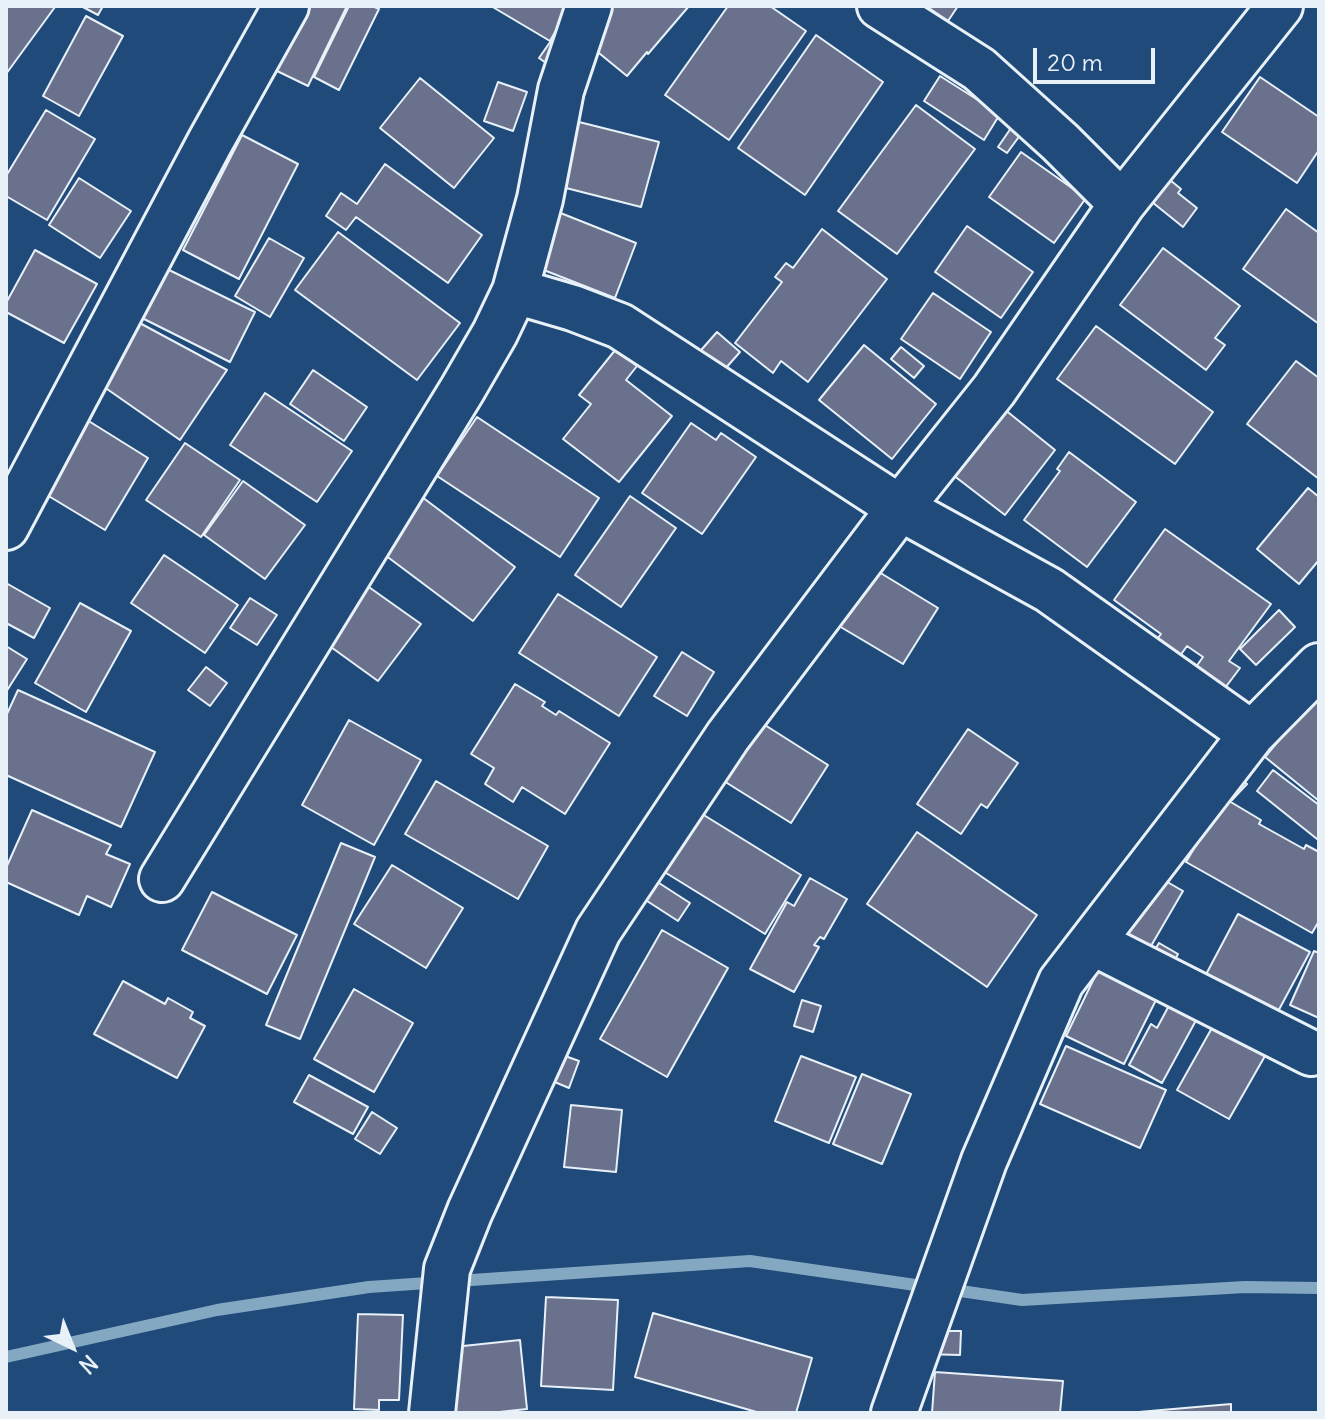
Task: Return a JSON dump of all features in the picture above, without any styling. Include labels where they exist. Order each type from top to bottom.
[{"type":"street","points":[[6,527],[210,142],[286,6]]},
{"type":"street","points":[[162,879],[495,333],[515,291],[540,199],[561,90],[589,6]]},
{"type":"street","points":[[880,6],[979,69],[1060,142],[1122,204]]},
{"type":"street","points":[[432,1413],[447,1269],[470,1211],[598,931],[728,736],[900,508],[994,390],[1122,204],[1280,6]]},
{"type":"street","points":[[515,291],[620,326],[900,508],[1049,590],[1252,734]]},
{"type":"street","points":[[894,1413],[984,1161],[1061,982],[1252,734],[1319,666]]},
{"type":"street","points":[[1092,942],[1311,1053]]},
{"type":"building","points":[[6,6],[55,7],[6,74]]},
{"type":"building","points":[[81,6],[103,6],[98,15]]},
{"type":"building","points":[[304,6],[347,6],[308,86],[273,69]]},
{"type":"building","points":[[349,6],[379,9],[339,90],[314,77]]},
{"type":"building","points":[[491,6],[570,6],[550,41]]},
{"type":"building","points":[[596,6],[689,6],[627,76],[583,40]]},
{"type":"building","points":[[728,6],[770,6],[806,31],[729,140],[665,95]]},
{"type":"building","points":[[926,6],[958,6],[948,21]]},
{"type":"building","points":[[86,16],[123,36],[79,116],[43,96]]},
{"type":"building","points":[[555,35],[569,46],[553,68],[539,58]]},
{"type":"building","points":[[816,35],[883,82],[805,195],[738,148]]},
{"type":"building","points":[[940,76],[1000,114],[984,140],[924,101]]},
{"type":"building","points":[[1260,77],[1319,117],[1319,150],[1297,183],[1222,132]]},
{"type":"building","points":[[420,78],[494,138],[454,188],[380,128]]},
{"type":"building","points":[[498,82],[527,92],[513,131],[484,121]]},
{"type":"building","points":[[916,105],[975,149],[897,254],[838,211]]},
{"type":"building","points":[[46,110],[95,139],[47,220],[6,196],[6,176]]},
{"type":"building","points":[[579,122],[659,142],[641,207],[562,187]]},
{"type":"building","points":[[1011,128],[1021,134],[1007,153],[998,147]]},
{"type":"building","points":[[242,135],[298,164],[239,279],[183,250]]},
{"type":"building","points":[[1021,152],[1086,198],[1054,243],[989,197]]},
{"type":"building","points":[[385,164],[482,235],[448,283],[356,217],[346,230],[326,216],[341,193],[357,204]]},
{"type":"building","points":[[79,178],[131,211],[100,258],[49,225]]},
{"type":"building","points":[[1170,180],[1181,189],[1178,193],[1197,208],[1183,227],[1152,202]]},
{"type":"building","points":[[1286,209],[1319,233],[1319,324],[1243,269]]},
{"type":"building","points":[[553,210],[636,243],[615,298],[531,265]]},
{"type":"building","points":[[967,226],[1033,272],[1001,318],[935,272]]},
{"type":"building","points":[[822,229],[887,279],[808,382],[781,361],[773,373],[735,343],[782,282],[775,277],[786,263],[793,268]]},
{"type":"building","points":[[338,232],[460,323],[417,380],[295,290]]},
{"type":"building","points":[[269,238],[304,258],[270,317],[235,296]]},
{"type":"building","points":[[1163,248],[1240,306],[1215,338],[1225,345],[1206,370],[1120,305]]},
{"type":"building","points":[[35,250],[97,284],[64,343],[6,312],[6,303]]},
{"type":"building","points":[[167,269],[255,312],[230,362],[142,318]]},
{"type":"building","points":[[933,293],[991,332],[960,379],[901,339]]},
{"type":"building","points":[[136,321],[227,370],[180,440],[97,382]]},
{"type":"building","points":[[1096,326],[1213,412],[1175,464],[1057,379]]},
{"type":"building","points":[[717,332],[740,352],[718,377],[695,357]]},
{"type":"building","points":[[864,345],[936,404],[892,459],[819,400]]},
{"type":"building","points":[[901,347],[924,366],[914,378],[891,359]]},
{"type":"building","points":[[616,349],[637,366],[626,380],[672,416],[619,482],[563,439],[591,404],[579,395]]},
{"type":"building","points":[[1296,361],[1319,378],[1319,479],[1247,424]]},
{"type":"building","points":[[313,370],[367,407],[344,441],[290,404]]},
{"type":"building","points":[[265,393],[352,451],[317,502],[230,445]]},
{"type":"building","points":[[1004,409],[1055,450],[1005,515],[953,475]]},
{"type":"building","points":[[71,410],[148,458],[105,530],[27,483]]},
{"type":"building","points":[[477,417],[599,498],[560,557],[437,476]]},
{"type":"building","points":[[691,423],[716,440],[721,433],[756,457],[702,534],[642,493]]},
{"type":"building","points":[[185,443],[240,480],[201,537],[146,500]]},
{"type":"building","points":[[1069,452],[1136,502],[1087,567],[1024,520],[1060,471],[1057,469]]},
{"type":"building","points":[[243,481],[305,525],[265,579],[204,535]]},
{"type":"building","points":[[1308,488],[1319,497],[1319,560],[1299,584],[1257,549]]},
{"type":"building","points":[[630,496],[676,528],[621,607],[575,575]]},
{"type":"building","points":[[422,497],[515,567],[473,621],[381,552]]},
{"type":"building","points":[[1165,529],[1271,604],[1229,661],[1240,668],[1222,692],[1193,671],[1203,657],[1187,646],[1177,660],[1154,643],[1161,634],[1114,600]]},
{"type":"building","points":[[164,555],[238,605],[205,653],[131,603]]},
{"type":"building","points":[[874,569],[938,608],[903,664],[839,626]]},
{"type":"building","points":[[6,583],[50,608],[34,638],[6,623]]},
{"type":"building","points":[[366,585],[421,624],[378,681],[324,642]]},
{"type":"building","points":[[558,594],[657,657],[619,716],[519,653]]},
{"type":"building","points":[[250,598],[277,615],[257,645],[230,628]]},
{"type":"building","points":[[80,603],[131,631],[86,712],[35,683]]},
{"type":"building","points":[[1279,610],[1295,627],[1256,665],[1240,649]]},
{"type":"building","points":[[6,646],[27,659],[6,692]]},
{"type":"building","points":[[682,652],[714,672],[687,716],[654,696]]},
{"type":"building","points":[[206,667],[227,683],[210,706],[188,690]]},
{"type":"building","points":[[515,684],[545,702],[542,706],[556,715],[559,711],[610,743],[565,814],[522,787],[513,802],[485,784],[494,768],[471,754]]},
{"type":"building","points":[[18,690],[155,752],[121,827],[6,775],[6,716]]},
{"type":"building","points":[[1319,692],[1319,801],[1265,757]]},
{"type":"building","points":[[349,720],[421,760],[374,845],[302,805]]},
{"type":"building","points":[[757,720],[828,765],[791,823],[719,778]]},
{"type":"building","points":[[968,729],[1018,763],[987,808],[981,804],[961,834],[917,804]]},
{"type":"building","points":[[1231,770],[1247,784],[1232,800],[1217,785]]},
{"type":"building","points":[[1273,770],[1319,805],[1317,839],[1257,791]]},
{"type":"building","points":[[436,781],[548,846],[518,899],[405,834]]},
{"type":"building","points":[[1224,798],[1261,820],[1259,824],[1304,849],[1306,845],[1319,852],[1319,921],[1312,933],[1186,862]]},
{"type":"building","points":[[694,809],[801,875],[765,934],[658,868]]},
{"type":"building","points":[[32,810],[111,845],[106,854],[130,864],[111,907],[87,896],[79,915],[6,882],[6,868]]},
{"type":"building","points":[[917,832],[1037,915],[987,987],[867,904]]},
{"type":"building","points":[[341,843],[375,857],[300,1039],[266,1025]]},
{"type":"building","points":[[392,865],[463,908],[426,968],[354,924]]},
{"type":"building","points":[[642,872],[690,903],[678,921],[630,890]]},
{"type":"building","points":[[1155,875],[1183,891],[1144,958],[1116,941]]},
{"type":"building","points":[[810,878],[847,899],[824,939],[820,937],[814,945],[819,947],[794,992],[750,969],[787,902],[794,906]]},
{"type":"building","points":[[212,892],[297,935],[267,994],[182,950]]},
{"type":"building","points":[[1238,914],[1310,952],[1275,1017],[1203,980]]},
{"type":"building","points":[[662,930],[728,968],[667,1077],[600,1039]]},
{"type":"building","points":[[1159,943],[1178,954],[1171,967],[1151,956]]},
{"type":"building","points":[[1314,951],[1319,953],[1319,1018],[1290,1005]]},
{"type":"building","points":[[1103,960],[1162,988],[1124,1064],[1066,1036]]},
{"type":"building","points":[[123,981],[165,1004],[168,998],[193,1012],[190,1018],[205,1026],[177,1078],[94,1034]]},
{"type":"building","points":[[354,989],[413,1023],[374,1092],[314,1059]]},
{"type":"building","points":[[1173,998],[1200,1013],[1162,1083],[1129,1065],[1151,1024],[1157,1028]]},
{"type":"building","points":[[802,1000],[821,1006],[813,1032],[794,1026]]},
{"type":"building","points":[[1213,1026],[1265,1056],[1229,1119],[1177,1090]]},
{"type":"building","points":[[1066,1046],[1166,1090],[1140,1148],[1040,1104]]},
{"type":"building","points":[[543,1048],[579,1061],[569,1088],[533,1073]]},
{"type":"building","points":[[801,1056],[856,1077],[829,1143],[775,1121]]},
{"type":"building","points":[[862,1074],[911,1094],[882,1164],[833,1144]]},
{"type":"building","points":[[309,1075],[368,1107],[353,1134],[294,1102]]},
{"type":"building","points":[[571,1105],[622,1110],[616,1172],[564,1167]]},
{"type":"building","points":[[372,1112],[397,1128],[380,1154],[355,1139]]},
{"type":"building","points":[[546,1297],[618,1300],[613,1390],[541,1386]]},
{"type":"building","points":[[653,1313],[812,1358],[796,1413],[760,1413],[635,1377]]},
{"type":"building","points":[[358,1314],[403,1315],[399,1400],[379,1400],[379,1410],[354,1409]]},
{"type":"building","points":[[923,1331],[961,1331],[960,1355],[922,1354]]},
{"type":"building","points":[[520,1340],[527,1409],[450,1413],[444,1348]]},
{"type":"building","points":[[935,1372],[1063,1381],[1060,1413],[932,1413]]},
{"type":"building","points":[[1231,1404],[1231,1413],[1127,1413]]},
{"type":"waterway","points":[[6,1357],[217,1310],[369,1287],[750,1261],[929,1287]]},
{"type":"waterway","points":[[947,1289],[1022,1300],[1245,1287],[1319,1288]]}]
